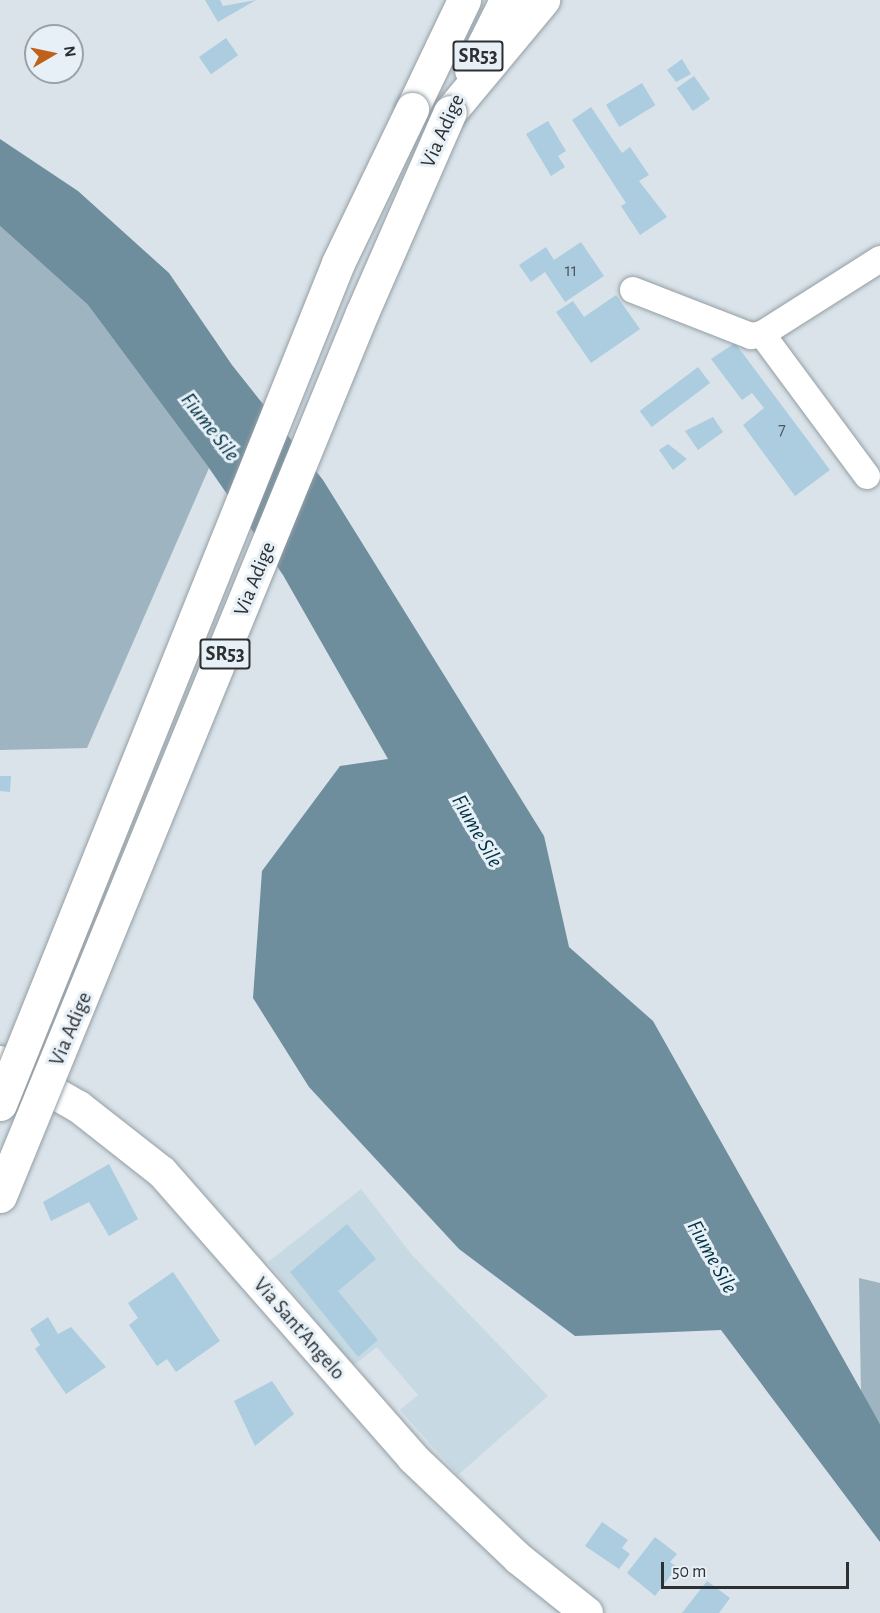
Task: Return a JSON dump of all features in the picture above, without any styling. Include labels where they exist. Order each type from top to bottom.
[{"type":"highway","points":[[412,109],[438,0]]},
{"type":"highway","name":"Via Adige","points":[[0,1104],[338,263],[464,0]]},
{"type":"highway","name":"Via Adige","points":[[0,1196],[362,313],[450,112],[506,0]]},
{"type":"highway","points":[[450,112],[543,0]]},
{"type":"street","points":[[633,290],[751,336],[762,334],[880,259]]},
{"type":"street","points":[[762,334],[867,476]]},
{"type":"street","name":"Via Sant'Angelo","points":[[0,1062],[79,1107],[162,1172],[413,1458],[519,1559],[587,1613]]},
{"type":"shaded area","points":[[0,226],[88,305],[209,468],[87,748],[0,750]]},
{"type":"shaded area","points":[[361,1189],[412,1255],[548,1396],[458,1475],[400,1410],[418,1395],[377,1347],[353,1366],[268,1262]]},
{"type":"shaded area","points":[[859,1278],[880,1283],[880,1424],[861,1393]]},
{"type":"water","name":"Fiume Sile","points":[[0,139],[78,191],[169,273],[232,365],[323,480],[544,836],[569,947],[653,1021],[880,1424],[880,1542],[721,1330],[575,1336],[459,1249],[309,1087],[253,998],[262,871],[340,766],[388,759],[283,575],[209,468],[88,305],[0,226]]},
{"type":"building","points":[[205,0],[220,0],[223,6],[256,0],[218,22]]},
{"type":"building","points":[[226,38],[238,55],[211,74],[199,57]]},
{"type":"building","points":[[682,59],[691,74],[676,82],[667,70]]},
{"type":"building","points":[[694,76],[710,99],[693,111],[677,88]]},
{"type":"building","points":[[642,83],[655,105],[619,127],[606,105]]},
{"type":"building","points":[[591,107],[622,153],[630,147],[649,175],[639,181],[667,217],[640,235],[621,206],[626,203],[572,120]]},
{"type":"building","points":[[548,121],[566,151],[558,156],[565,167],[551,176],[526,134]]},
{"type":"building","points":[[581,242],[604,276],[565,302],[545,272],[531,282],[519,265],[546,247],[554,260]]},
{"type":"building","points":[[616,295],[640,329],[591,363],[556,312],[573,301],[584,317]]},
{"type":"building","points":[[735,343],[830,470],[795,496],[743,425],[764,408],[752,393],[742,400],[711,359]]},
{"type":"building","points":[[698,367],[710,383],[652,427],[640,411]]},
{"type":"building","points":[[713,417],[723,432],[698,450],[685,431]]},
{"type":"building","points":[[668,444],[687,459],[673,470],[659,450]]},
{"type":"building","points":[[0,776],[11,776],[10,792],[0,791]]},
{"type":"building","points":[[109,1164],[138,1219],[109,1236],[89,1202],[51,1221],[43,1202]]},
{"type":"building","points":[[347,1224],[376,1259],[338,1291],[378,1340],[358,1357],[290,1272]]},
{"type":"building","points":[[173,1272],[220,1341],[176,1372],[167,1359],[157,1366],[129,1325],[138,1318],[128,1303]]},
{"type":"building","points":[[48,1317],[58,1334],[71,1327],[106,1367],[66,1394],[35,1349],[40,1345],[30,1329]]},
{"type":"building","points":[[272,1381],[294,1414],[255,1446],[234,1401]]},
{"type":"building","points":[[602,1522],[628,1540],[622,1548],[630,1554],[619,1569],[585,1546]]},
{"type":"building","points":[[655,1537],[677,1554],[670,1562],[677,1567],[655,1596],[627,1573]]},
{"type":"building","points":[[707,1581],[730,1598],[719,1613],[682,1613]]}]
